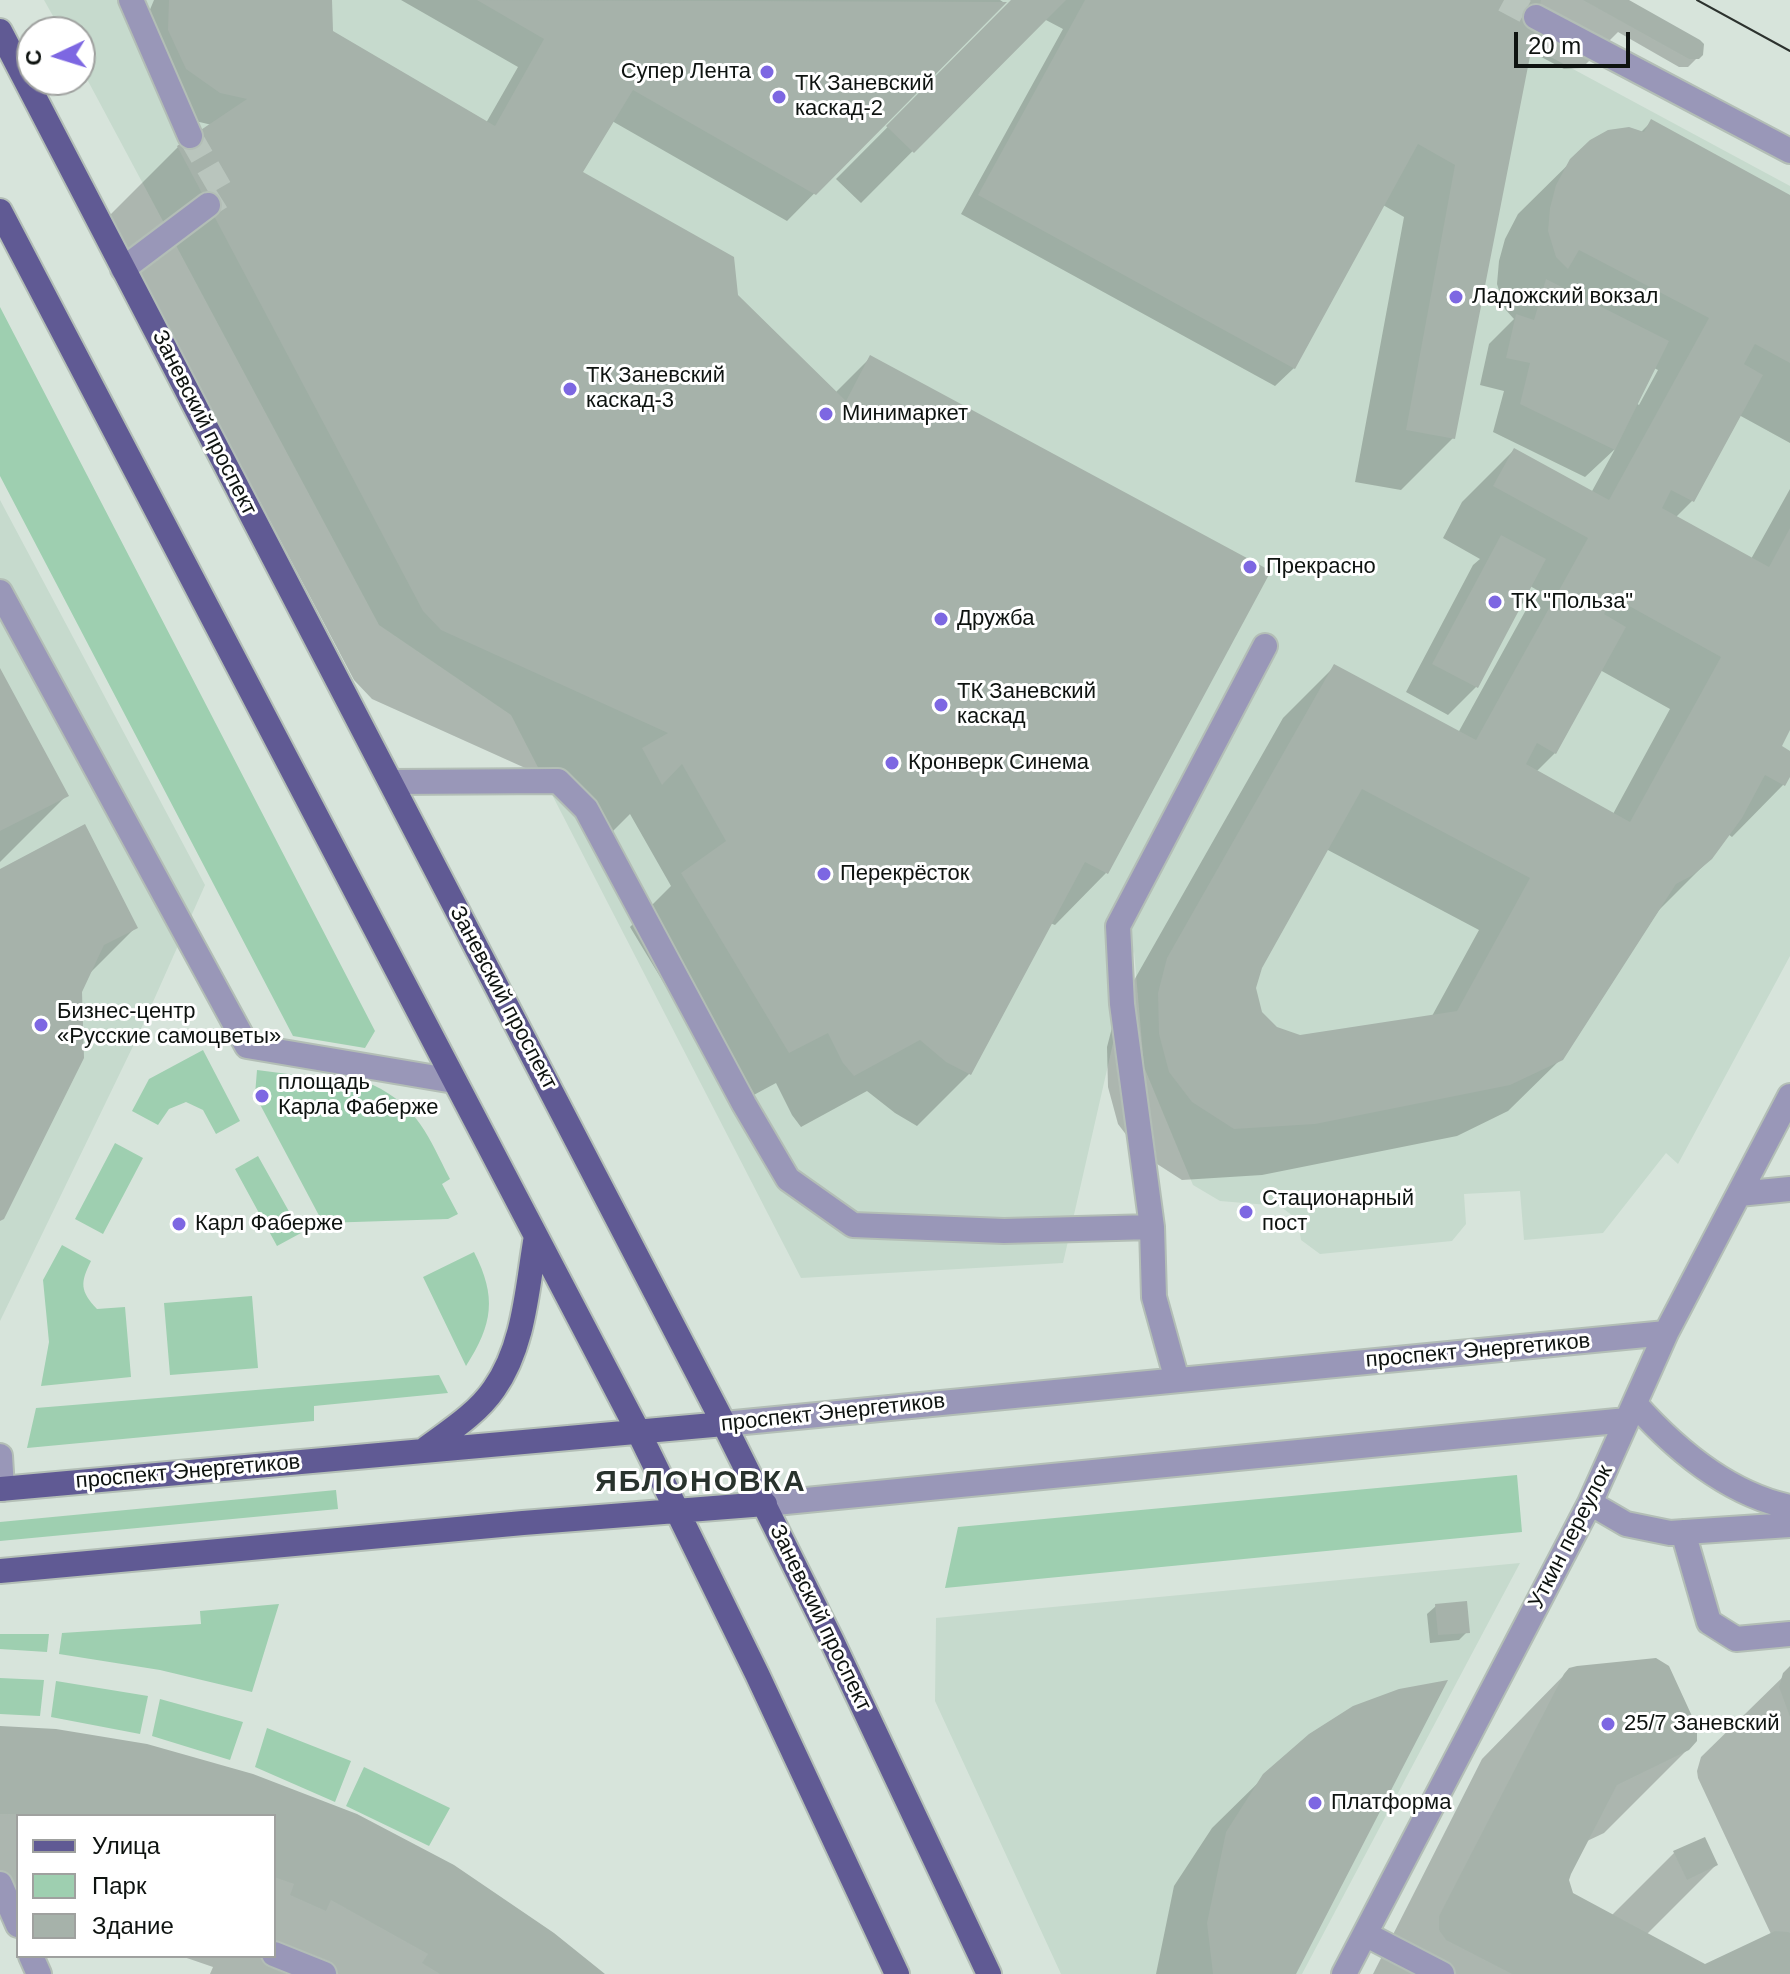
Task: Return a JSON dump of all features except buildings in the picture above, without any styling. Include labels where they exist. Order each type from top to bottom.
[{"type":"main road","name":"Заневский проспект","points":[[0,31],[765,1504],[989,1974]]},
{"type":"main road","points":[[0,211],[638,1431],[897,1974]]},
{"type":"main road","points":[[424,1450],[470,1414],[493,1391],[508,1364],[519,1334],[536,1236]]},
{"type":"main road","name":"проспект Энергетиков","points":[[1,1489],[724,1424]]},
{"type":"main road","points":[[0,1571],[765,1504]]},
{"type":"street","points":[[131,0],[190,136]]},
{"type":"street","points":[[1536,17],[1790,151]]},
{"type":"street","points":[[123,269],[208,205]]},
{"type":"street","points":[[0,592],[247,1046],[454,1081]]},
{"type":"street","points":[[1177,1380],[1154,1297],[1152,1227],[1122,1004],[1118,926],[1265,646]]},
{"type":"street","points":[[391,782],[558,781],[586,809],[744,1104],[788,1179],[853,1225],[1004,1231],[1152,1227]]},
{"type":"street","name":"Уткин переулок","points":[[1344,1974],[1590,1503],[1666,1333],[1790,1096]]},
{"type":"street","points":[[1739,1194],[1790,1189]]},
{"type":"street","name":"проспект Энергетиков","points":[[724,1424],[1666,1333]]},
{"type":"street","points":[[765,1504],[1631,1412],[1731,1485],[1790,1507]]},
{"type":"street","points":[[0,1456],[1,1489]]},
{"type":"street","points":[[1590,1503],[1626,1524],[1670,1533],[1790,1525]]},
{"type":"street","points":[[1683,1532],[1709,1622],[1736,1639],[1790,1634]]},
{"type":"street","points":[[16,1887],[0,1884],[16,1920]]},
{"type":"street","points":[[1365,1934],[1442,1974]]},
{"type":"street","points":[[276,1955],[324,1974]]},
{"type":"shaded area","points":[[44,0],[1445,0],[1790,186],[1790,956],[1678,1164],[1666,1153],[1603,1233],[1524,1240],[1520,1191],[1464,1194],[1466,1224],[1452,1241],[1320,1254],[1301,1240],[1298,1220],[1280,1206],[1220,1201],[1193,1185],[1144,1067],[1134,951],[1063,1263],[801,1278],[511,715],[379,625],[96,96],[96,16],[53,16]]},
{"type":"shaded area","points":[[0,500],[205,885],[136,1040],[0,1321]]},
{"type":"shaded area","points":[[1520,1563],[1302,1974],[1061,1974],[935,1701],[936,1618]]},
{"type":"green space","points":[[0,307],[375,1031],[365,1048],[293,1036],[0,476]]},
{"type":"green space","points":[[203,1050],[240,1121],[216,1134],[203,1110],[186,1102],[169,1109],[158,1125],[132,1111],[149,1079]]},
{"type":"green space","points":[[257,1070],[373,1085],[388,1093],[412,1113],[428,1137],[450,1179],[442,1184],[458,1214],[448,1219],[323,1223],[255,1095]]},
{"type":"green space","points":[[115,1143],[143,1158],[103,1234],[75,1219]]},
{"type":"green space","points":[[258,1156],[301,1233],[277,1246],[235,1169]]},
{"type":"green space","points":[[62,1245],[91,1261],[84,1286],[87,1297],[97,1309],[125,1307],[131,1377],[41,1386],[49,1342],[43,1280]]},
{"type":"green space","points":[[474,1252],[486,1283],[489,1310],[482,1337],[466,1366],[423,1277]]},
{"type":"green space","points":[[252,1296],[258,1368],[170,1375],[164,1303]]},
{"type":"green space","points":[[439,1375],[448,1393],[314,1406],[314,1421],[27,1448],[36,1408]]},
{"type":"green space","points":[[1517,1475],[1522,1532],[945,1588],[958,1527]]},
{"type":"green space","points":[[336,1490],[338,1509],[0,1541],[0,1522]]},
{"type":"green space","points":[[279,1604],[252,1692],[160,1670],[59,1654],[62,1633],[201,1624],[200,1611]]},
{"type":"green space","points":[[0,1634],[49,1634],[47,1652],[0,1649]]},
{"type":"green space","points":[[0,1678],[44,1680],[40,1716],[0,1714]]},
{"type":"green space","points":[[56,1681],[148,1696],[140,1734],[51,1717]]},
{"type":"green space","points":[[160,1699],[243,1722],[230,1760],[152,1736]]},
{"type":"green space","points":[[267,1728],[351,1761],[335,1802],[255,1767]]},
{"type":"green space","points":[[364,1767],[450,1808],[429,1846],[346,1806]]},
{"type":"tunnel","points":[[1504,0],[1536,17]]},
{"type":"tunnel","points":[[190,136],[224,195],[208,205]]},
{"type":"tram line","points":[[1697,0],[1790,51]]},
{"type":"place","name":"Супер Лента","points":[[767,72]]},
{"type":"place","name":"ТК Заневский каскад-2","points":[[779,97]]},
{"type":"place","name":"Ладожский вокзал","points":[[1456,297]]},
{"type":"place","name":"ТК Заневский каскад-3","points":[[570,389]]},
{"type":"place","name":"Минимаркет","points":[[826,414]]},
{"type":"place","name":"Прекрасно","points":[[1250,567]]},
{"type":"place","name":"ТК \"Польза\"","points":[[1495,602]]},
{"type":"place","name":"Дружба","points":[[941,619]]},
{"type":"place","name":"ТК Заневский каскад","points":[[941,705]]},
{"type":"place","name":"Кронверк Синема","points":[[892,763]]},
{"type":"place","name":"Перекрёсток","points":[[824,874]]},
{"type":"place","name":"Бизнес-центр «Русские самоцветы»","points":[[41,1025]]},
{"type":"place","name":"площадь Карла Фаберже","points":[[262,1096]]},
{"type":"place","name":"Стационарный пост","points":[[1246,1212]]},
{"type":"place","name":"Карл Фаберже","points":[[179,1224]]},
{"type":"place","name":"25/7 Заневский","points":[[1608,1724]]},
{"type":"place","name":"Платформа","points":[[1315,1803]]},
{"type":"district","name":"ЯБЛОНОВКА","points":[[701,1483]]}]
